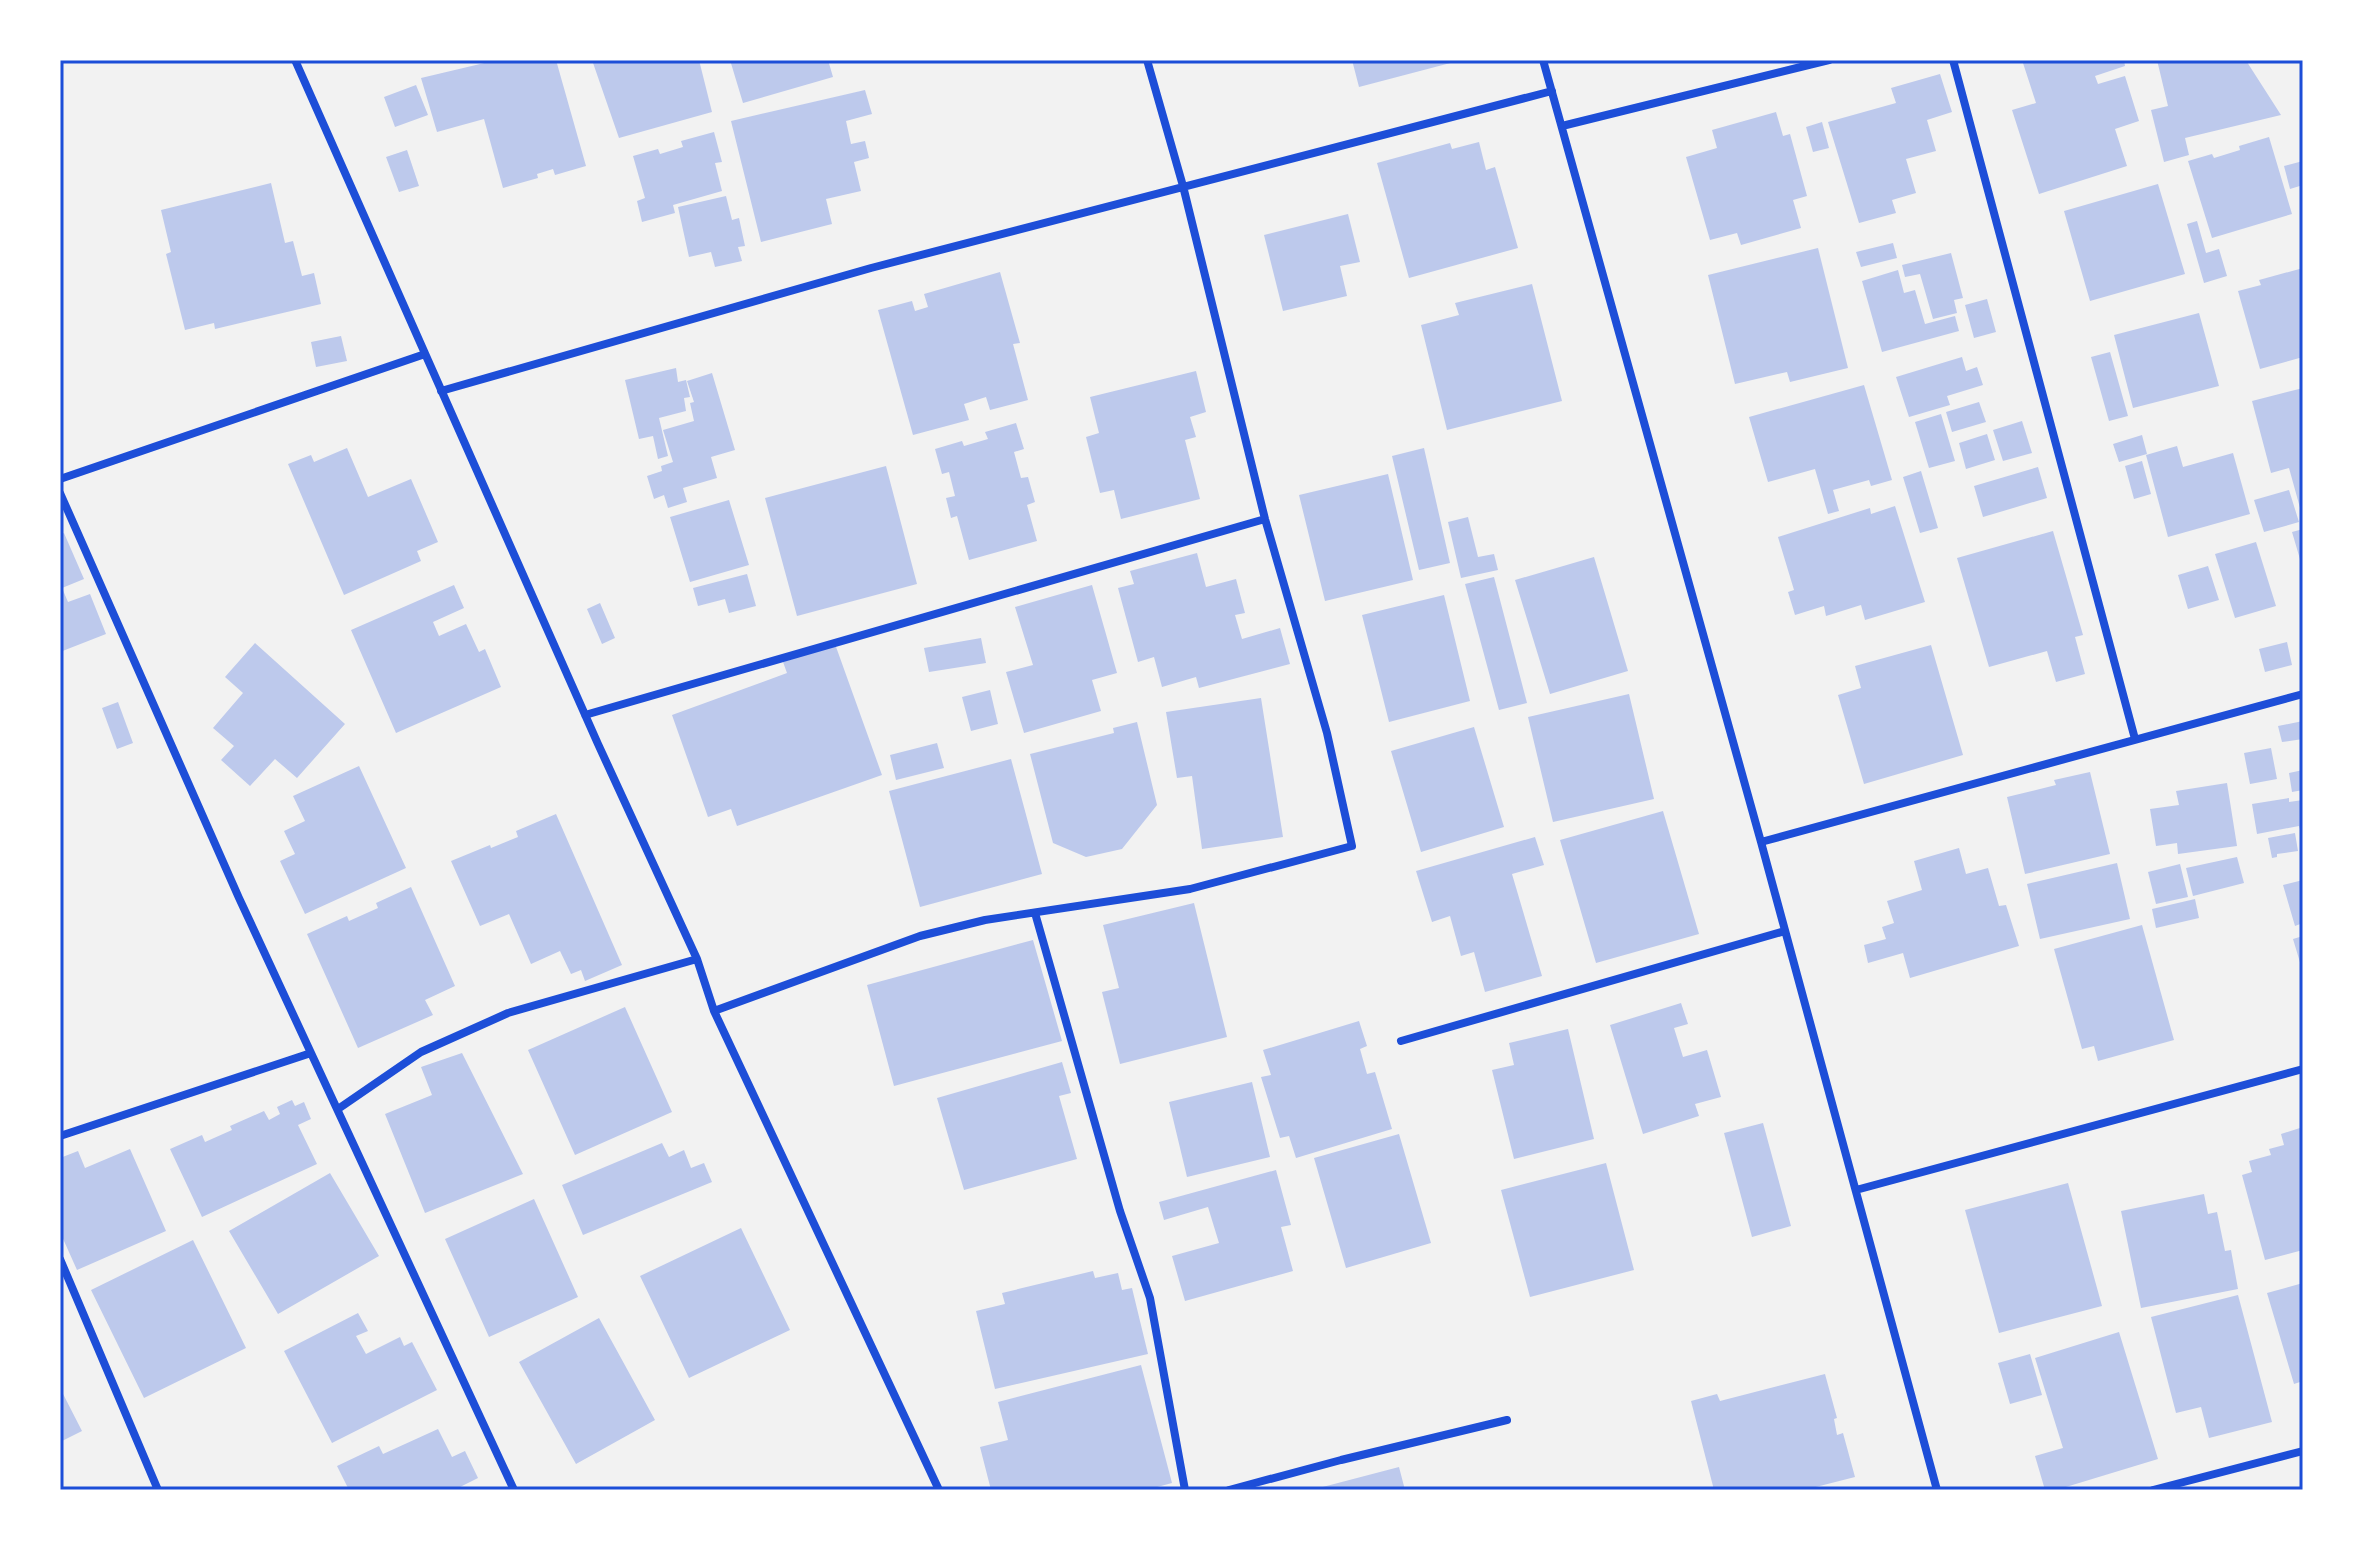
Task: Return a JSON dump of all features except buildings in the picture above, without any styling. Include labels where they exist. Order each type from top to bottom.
[{"type":"street","points":[[295,60],[585,715],[697,959],[714,1011],[939,1490]]},
{"type":"street","points":[[714,1011],[920,936],[985,920],[1190,889],[1352,846],[1327,733],[1265,519],[1183,186],[1147,60]]},
{"type":"street","points":[[1543,60],[1761,842],[1937,1490]]},
{"type":"street","points":[[1562,126],[1829,60]]},
{"type":"street","points":[[1953,60],[2135,739]]},
{"type":"street","points":[[441,391],[871,268],[1552,91]]},
{"type":"street","points":[[60,479],[425,354]]},
{"type":"street","points":[[60,493],[311,1053],[514,1490]]},
{"type":"street","points":[[585,715],[1265,519]]},
{"type":"street","points":[[1761,842],[2303,694]]},
{"type":"street","points":[[1035,913],[1120,1211],[1150,1298],[1185,1490]]},
{"type":"street","points":[[1401,1041],[1785,931]]},
{"type":"street","points":[[338,1109],[421,1052],[508,1013],[697,959]]},
{"type":"street","points":[[60,1136],[311,1053]]},
{"type":"street","points":[[1856,1190],[2303,1069]]},
{"type":"street","points":[[60,1259],[158,1490]]},
{"type":"street","points":[[1229,1490],[1507,1420]]},
{"type":"street","points":[[2153,1490],[2303,1451]]}]
